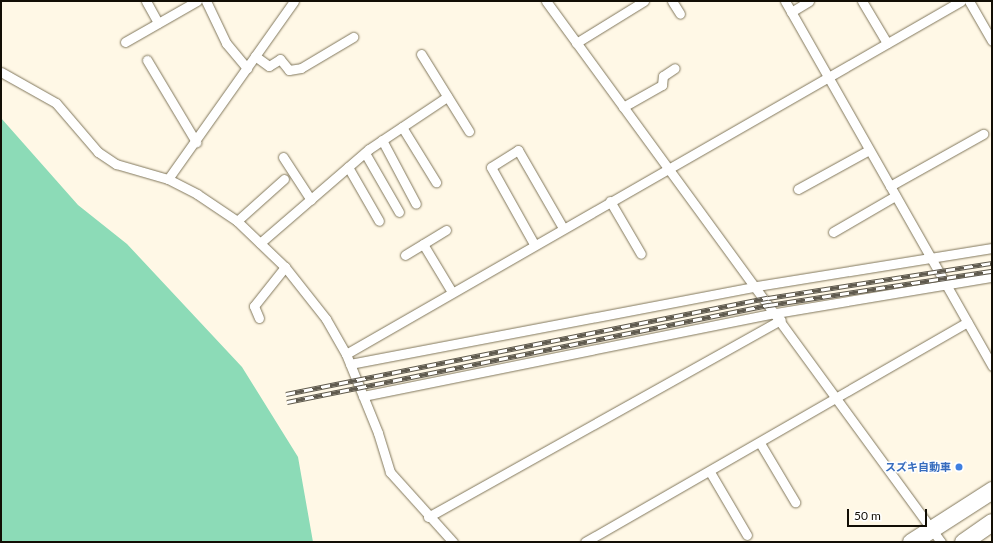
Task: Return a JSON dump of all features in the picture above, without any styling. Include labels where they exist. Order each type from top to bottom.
[{"type":"highway","points":[[911,542],[936,536],[992,490]]},
{"type":"highway","points":[[963,542],[992,522]]},
{"type":"street","points":[[146,1],[158,23]]},
{"type":"street","points":[[125,42],[197,1]]},
{"type":"street","points":[[206,1],[226,43],[247,68]]},
{"type":"street","points":[[168,178],[196,142],[294,1]]},
{"type":"street","points":[[546,1],[668,168],[779,316],[837,400],[936,536]]},
{"type":"street","points":[[576,43],[644,1]]},
{"type":"street","points":[[672,1],[680,14]]},
{"type":"street","points":[[785,1],[992,366]]},
{"type":"street","points":[[791,12],[809,1]]},
{"type":"street","points":[[862,1],[887,43]]},
{"type":"street","points":[[346,354],[534,244],[961,1]]},
{"type":"street","points":[[969,1],[992,40]]},
{"type":"street","points":[[255,56],[269,66],[280,59],[289,70],[301,68],[353,37]]},
{"type":"street","points":[[421,54],[469,131]]},
{"type":"street","points":[[147,60],[196,142]]},
{"type":"street","points":[[623,107],[662,84],[663,76],[675,68]]},
{"type":"street","points":[[1,72],[56,103],[79,133],[116,164],[168,178],[237,221],[285,267],[326,319],[346,354],[363,396],[390,472],[428,517],[453,542]]},
{"type":"street","points":[[260,243],[365,153],[447,97]]},
{"type":"street","points":[[402,127],[436,182]]},
{"type":"street","points":[[890,186],[983,134]]},
{"type":"street","points":[[382,140],[416,204]]},
{"type":"street","points":[[534,244],[491,168],[518,150],[563,228]]},
{"type":"street","points":[[798,189],[869,150]]},
{"type":"street","points":[[365,153],[399,212]]},
{"type":"street","points":[[283,157],[311,200]]},
{"type":"street","points":[[348,167],[379,221]]},
{"type":"street","points":[[237,221],[284,179]]},
{"type":"street","points":[[833,232],[895,196]]},
{"type":"street","points":[[610,201],[641,254]]},
{"type":"street","points":[[405,255],[446,230]]},
{"type":"street","points":[[422,244],[452,292]]},
{"type":"street","points":[[350,364],[757,286],[992,248]]},
{"type":"street","points":[[259,318],[254,306],[285,267]]},
{"type":"street","points":[[363,396],[945,284],[992,277]]},
{"type":"street","points":[[428,517],[779,316]]},
{"type":"street","points":[[585,542],[837,400],[967,322]]},
{"type":"street","points":[[760,443],[795,502]]},
{"type":"street","points":[[710,472],[747,535]]},
{"type":"green space","points":[[1,118],[78,205],[127,244],[242,367],[298,457],[313,542],[1,542]]},
{"type":"railway","points":[[286,394],[768,298],[992,263]]},
{"type":"railway","points":[[287,402],[769,305],[992,271]]},
{"type":"place","name":"スズキ自動車","points":[[959,467]]}]
